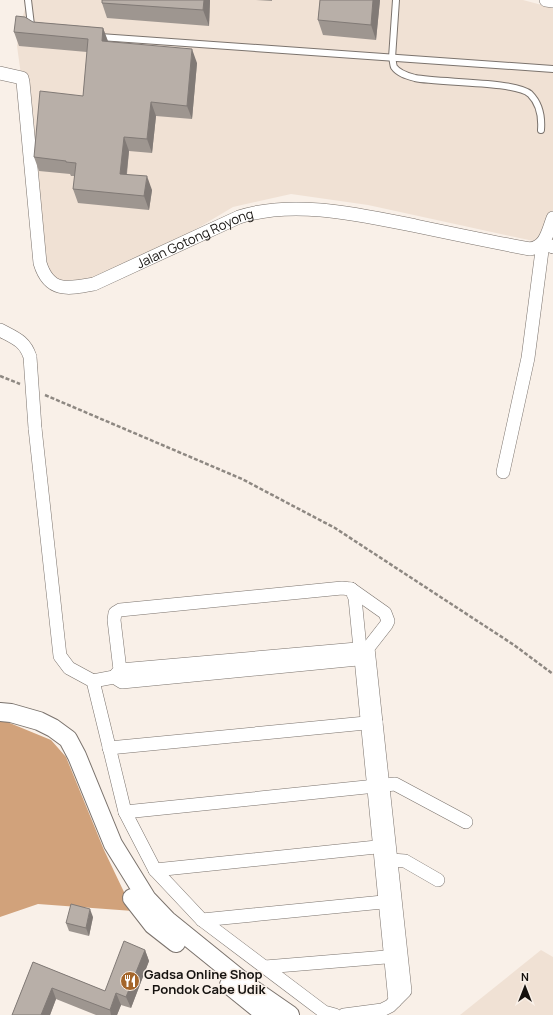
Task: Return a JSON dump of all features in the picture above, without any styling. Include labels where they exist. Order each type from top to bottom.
[{"type":"street","points":[[546,0],[553,1]]},
{"type":"street","name":"Jalan Gotong Royong","points":[[0,73],[22,78],[40,263],[43,273],[48,281],[58,287],[74,288],[94,284],[240,217],[256,212],[274,209],[296,208],[385,220],[530,249],[548,245]]},
{"type":"street","points":[[503,472],[528,358],[553,218]]},
{"type":"street","points":[[0,330],[18,340],[27,348],[30,357],[35,428],[60,656],[69,668],[93,681],[117,674]]},
{"type":"street","points":[[342,588],[351,589],[385,613],[388,621],[386,626],[364,653],[122,682],[117,674],[114,620],[115,613],[120,610],[342,588]]},
{"type":"street","points":[[344,1015],[382,1010],[390,1006],[395,1001],[396,956],[364,653],[355,598],[351,589]]},
{"type":"street","points":[[93,681],[125,812],[155,870],[202,920],[324,1012],[335,1015]]},
{"type":"street","points":[[0,712],[11,713],[39,721],[53,728],[68,739],[77,756],[113,844],[147,899],[167,920],[251,988],[290,1015]]},
{"type":"street","points":[[0,718],[32,727],[61,744],[70,761],[105,849],[134,902],[153,925],[266,1015]]},
{"type":"street","points":[[109,748],[372,722]]},
{"type":"street","points":[[125,812],[395,784],[466,822]]},
{"type":"street","points":[[384,846],[391,860],[390,901]]},
{"type":"street","points":[[155,870],[384,846]]},
{"type":"street","points":[[391,860],[406,861],[438,880]]},
{"type":"street","points":[[202,920],[390,901]]},
{"type":"street","points":[[265,967],[396,956]]},
{"type":"lane","points":[[28,0],[31,24],[38,31]]},
{"type":"lane","points":[[396,0],[392,58],[394,67],[404,75],[437,81],[512,87],[529,92],[538,106],[542,118],[541,130]]},
{"type":"lane","points":[[90,36],[553,69]]},
{"type":"path","points":[[0,376],[25,386]]},
{"type":"path","points":[[44,395],[242,479],[335,528],[514,645],[553,674]]},
{"type":"shaded area","points":[[28,0],[523,0],[553,8],[553,211],[538,242],[368,205],[291,194],[233,207],[106,283],[51,291],[17,46],[19,28]]},
{"type":"shaded area","points":[[0,719],[51,740],[66,757],[104,850],[133,911],[38,904],[0,917]]},
{"type":"shaded area","points":[[541,950],[553,957],[553,1015],[460,1015]]},
{"type":"building","points":[[102,0],[204,0],[203,10],[102,3]]},
{"type":"building","points":[[320,0],[373,0],[371,25],[318,20]]},
{"type":"building","points":[[16,16],[25,17],[33,22],[103,28],[102,41],[192,49],[187,106],[151,102],[147,139],[124,137],[120,174],[147,176],[144,196],[73,189],[76,163],[34,157],[40,91],[83,96],[88,39],[14,32]]},
{"type":"building","points":[[71,904],[90,909],[86,928],[66,923]]},
{"type":"building","points":[[124,941],[145,950],[126,997],[116,993],[110,1010],[52,988],[41,1015],[12,1015],[33,962],[105,991]]},
{"type":"place","name":"Gadsa Online Shop - Pondok Cabe Udik","points":[[130,981]]}]
